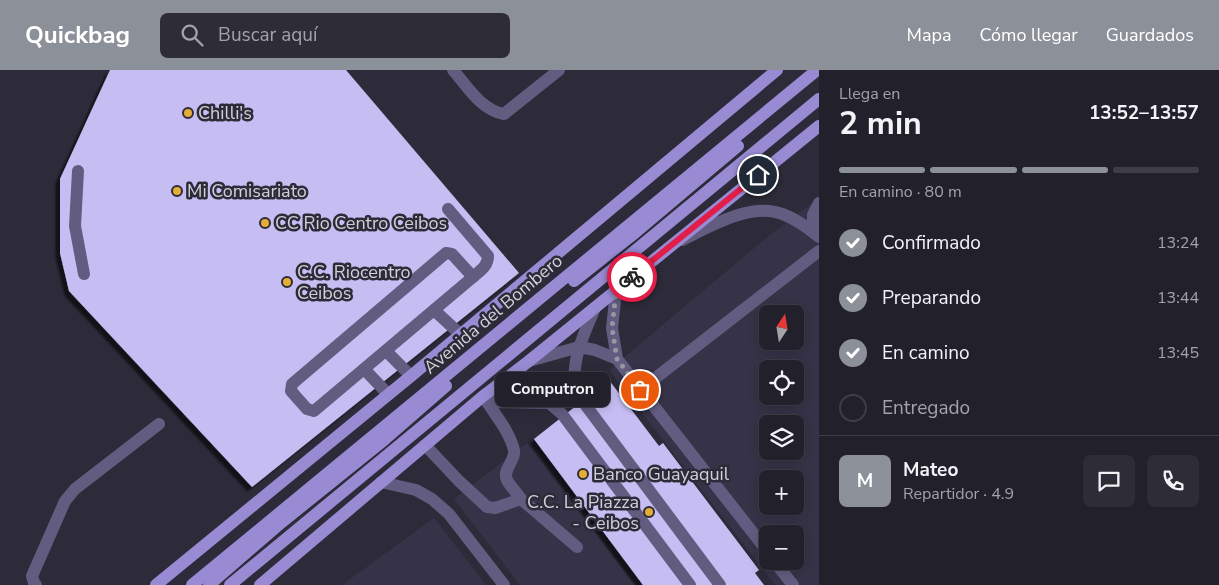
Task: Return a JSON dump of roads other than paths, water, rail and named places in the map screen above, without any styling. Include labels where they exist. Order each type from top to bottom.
[{"type":"main road","name":"Avenida del Bombero","points":[[156,585],[411,376],[765,75],[778,70]]},
{"type":"main road","name":"Avenida del Bombero","points":[[192,585],[816,70]]},
{"type":"main road","points":[[209,585],[480,358],[666,207],[819,77]]},
{"type":"main road","points":[[230,585],[819,99]]},
{"type":"main road","points":[[260,585],[424,445],[484,400],[667,248],[819,126]]},
{"type":"street","points":[[453,70],[485,107],[494,112],[504,114],[559,70]]},
{"type":"street","points":[[78,171],[75,226],[84,274]]},
{"type":"street","points":[[816,234],[813,215],[819,203]]},
{"type":"street","points":[[448,209],[488,256],[488,262],[485,266],[473,277],[386,352],[314,411],[307,409],[291,391],[292,384],[444,254],[452,254],[473,277]]},
{"type":"street","points":[[667,248],[714,224],[743,214],[760,211],[774,211],[805,226],[816,234]]},
{"type":"street","points":[[640,390],[819,251]]},
{"type":"street","points":[[616,291],[612,328],[617,359],[759,541]]},
{"type":"street","points":[[595,308],[579,347],[575,370],[575,384],[584,403],[720,585]]},
{"type":"street","points":[[434,310],[460,334]]},
{"type":"street","points":[[529,361],[579,347],[595,350],[617,359]]},
{"type":"street","points":[[386,352],[411,376]]},
{"type":"street","points":[[364,370],[388,394]]},
{"type":"street","points":[[484,400],[510,441],[514,452],[514,459],[506,474],[507,480],[521,499],[577,547]]},
{"type":"street","points":[[484,400],[548,403],[562,414],[690,585]]},
{"type":"street","points":[[36,585],[32,576],[65,501],[86,479],[159,424]]},
{"type":"street","points":[[424,445],[487,507],[495,508],[521,499]]},
{"type":"street","points":[[380,482],[416,490],[432,498],[449,514],[504,585]]},
{"type":"street","points":[[781,570],[793,585]]},
{"type":"place","name":"Chilli's","points":[[188,113]]},
{"type":"place","name":"Mi Comisariato","points":[[177,191]]},
{"type":"place","name":"CC Rio Centro Ceibos","points":[[265,223]]},
{"type":"place","name":"C.C. Riocentro Ceibos","points":[[287,282]]},
{"type":"place","name":"Computron","points":[[640,390]]},
{"type":"place","name":"Banco Guayaquil","points":[[583,474]]},
{"type":"place","name":"C.C. La Piazza - Ceibos","points":[[649,512]]}]
